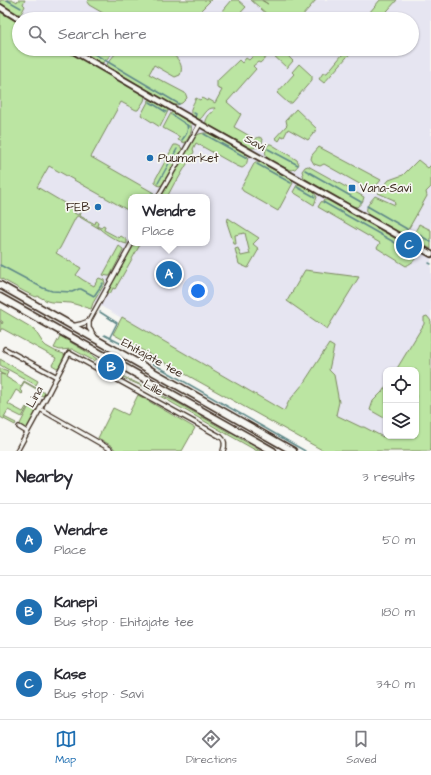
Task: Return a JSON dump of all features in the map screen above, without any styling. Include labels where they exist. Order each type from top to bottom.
[{"type":"highway","name":"Ehitajate tee","points":[[0,285],[294,451]]},
{"type":"highway","name":"Ehitajate tee","points":[[0,297],[273,451]]},
{"type":"street","points":[[0,7],[12,15]]},
{"type":"street","name":"Savi","points":[[82,56],[431,254]]},
{"type":"street","points":[[160,194],[200,124]]},
{"type":"street","points":[[72,326],[88,321],[130,246]]},
{"type":"street","points":[[88,321],[89,328],[97,340]]},
{"type":"street","points":[[5,349],[57,377]]},
{"type":"street","name":"Lina","points":[[17,451],[69,353]]},
{"type":"street","name":"Lille","points":[[69,353],[216,434],[224,440],[225,443],[223,451]]},
{"type":"street","points":[[40,409],[112,451]]},
{"type":"street","points":[[19,427],[27,432]]},
{"type":"shaded area","points":[[0,0],[262,0],[280,12],[12,12],[12,19],[0,12]]},
{"type":"shaded area","points":[[300,0],[431,0],[431,451],[358,451],[46,275],[76,217],[25,184],[51,135],[91,154],[130,87],[76,56],[419,56],[419,12],[290,12]]},
{"type":"green space","points":[[0,0],[14,0],[17,2],[18,0],[25,0],[23,4],[25,6],[22,12],[12,12],[1,5]]},
{"type":"green space","points":[[88,0],[211,0],[199,12],[101,12],[89,5],[87,2]]},
{"type":"green space","points":[[232,0],[238,0],[246,7],[241,12],[222,12]]},
{"type":"green space","points":[[251,0],[261,0],[268,4],[262,0],[316,0],[306,12],[264,12]]},
{"type":"green space","points":[[380,0],[397,0],[386,12],[370,12]]},
{"type":"green space","points":[[0,12],[12,19],[12,56],[76,56],[143,94],[145,97],[144,101],[138,110],[121,102],[91,157],[154,193],[128,194],[128,210],[49,166],[37,187],[76,210],[74,213],[78,215],[80,212],[80,216],[95,224],[96,221],[98,222],[97,226],[101,228],[103,225],[105,226],[104,230],[119,238],[121,236],[127,240],[127,244],[117,240],[78,216],[76,217],[56,253],[81,268],[76,275],[83,280],[94,286],[99,278],[104,280],[105,283],[91,309],[71,303],[47,301],[38,296],[36,297],[25,292],[0,278]]},
{"type":"green space","points":[[89,56],[110,56],[101,63]]},
{"type":"green space","points":[[113,56],[175,56],[181,64],[180,75],[175,77],[154,65],[149,74],[185,93],[187,98],[182,103],[177,105],[171,104],[109,67],[107,64]]},
{"type":"green space","points":[[253,56],[268,56],[260,63],[258,62],[253,66],[256,69],[227,102],[241,114],[234,127],[255,139],[259,137],[263,139],[262,143],[256,148],[251,148],[206,124],[210,113],[212,113],[215,108],[208,110],[199,120],[191,113],[191,108],[196,98],[200,100],[202,98],[207,101],[208,99],[215,103],[222,90],[217,88],[217,81],[239,60],[242,63],[246,58],[249,60]]},
{"type":"green space","points":[[274,56],[288,56],[293,61],[287,68]]},
{"type":"green space","points":[[341,56],[348,56],[324,83],[319,79],[323,73],[327,73]]},
{"type":"green space","points":[[299,64],[312,76],[312,80],[292,103],[288,103],[277,93],[294,74],[292,72]]},
{"type":"green space","points":[[149,100],[168,109],[160,127],[141,115]]},
{"type":"green space","points":[[296,109],[317,129],[308,140],[288,129],[284,137],[282,136],[279,141],[275,138],[287,125],[286,120]]},
{"type":"green space","points":[[173,112],[190,123],[190,133],[185,143],[178,140],[180,137],[163,128]]},
{"type":"green space","points":[[208,133],[235,147],[248,157],[246,165],[242,168],[237,166],[196,143],[193,149],[194,152],[169,194],[163,194],[195,137],[199,134]]},
{"type":"green space","points":[[269,144],[297,160],[299,164],[297,167],[293,170],[289,170],[269,159],[266,149]]},
{"type":"green space","points":[[174,145],[181,147],[182,150],[162,185],[159,186],[155,183],[155,180]]},
{"type":"green space","points":[[319,147],[381,180],[372,191],[324,164],[320,166],[314,164],[311,159],[312,155]]},
{"type":"green space","points":[[418,160],[428,168],[431,165],[431,187],[426,192],[427,196],[409,228],[402,234],[368,215],[367,207],[375,196],[395,205],[394,200],[378,193],[389,180],[403,175]]},
{"type":"green space","points":[[255,162],[260,162],[292,180],[293,183],[278,211],[243,191],[241,188]]},
{"type":"green space","points":[[308,166],[364,197],[362,203],[357,207],[352,206],[304,178],[302,171]]},
{"type":"green space","points":[[300,184],[310,189],[317,197],[314,205],[293,192],[297,185]]},
{"type":"green space","points":[[324,200],[327,200],[417,251],[416,258],[413,262],[406,266],[377,248],[380,243],[318,207]]},
{"type":"green space","points":[[228,218],[259,238],[253,244],[259,249],[248,268],[239,264],[235,249],[238,248],[241,256],[250,254],[245,233],[235,235],[236,244],[234,244],[227,223]]},
{"type":"green space","points":[[419,224],[431,230],[431,249],[414,238]]},
{"type":"green space","points":[[119,246],[123,249],[123,251],[110,276],[103,275]]},
{"type":"green space","points":[[133,246],[139,246],[115,289],[113,288],[110,294],[108,290]]},
{"type":"green space","points":[[305,270],[359,277],[327,329],[287,301]]},
{"type":"green space","points":[[0,309],[34,329],[46,346],[64,354],[63,362],[57,368],[52,365],[56,358],[3,329],[1,329],[0,332],[0,321],[2,324],[3,322],[0,320]]},
{"type":"green space","points":[[427,316],[431,321],[430,451],[324,451],[113,334],[122,317],[284,411],[289,401],[303,384],[329,344],[334,347],[329,370],[334,375],[339,402],[336,415],[364,427],[383,437],[383,439],[419,439],[419,367],[398,367],[424,324],[424,317]]},
{"type":"green space","points":[[60,336],[97,359],[94,361],[72,349],[60,350],[54,348]]},
{"type":"green space","points":[[0,359],[38,381],[36,385],[0,365]]},
{"type":"green space","points":[[0,368],[8,371],[6,377],[21,386],[24,381],[45,393],[43,396],[38,394],[38,390],[24,382],[20,390],[23,393],[22,394],[16,390],[8,404],[23,412],[26,407],[27,408],[22,417],[8,410],[4,417],[16,423],[15,425],[0,417],[0,374],[5,375],[0,373]]},
{"type":"green space","points":[[122,376],[176,402],[262,451],[257,451],[144,387],[121,377]]},
{"type":"green space","points":[[383,390],[383,417],[370,410],[373,401]]},
{"type":"green space","points":[[138,395],[195,428],[182,451],[116,451],[112,446],[98,438],[113,408],[128,415]]},
{"type":"green space","points":[[29,406],[37,410],[27,428],[24,429],[20,426],[20,424]]},
{"type":"waterway","points":[[7,0],[21,8]]},
{"type":"waterway","points":[[98,56],[179,104]]},
{"type":"waterway","points":[[150,102],[166,112]]},
{"type":"waterway","points":[[194,113],[196,114],[195,117]]},
{"type":"waterway","points":[[172,115],[190,127]]},
{"type":"waterway","points":[[182,140],[187,133],[187,125]]},
{"type":"waterway","points":[[204,134],[247,158]]},
{"type":"waterway","points":[[158,183],[177,149]]},
{"type":"waterway","points":[[268,149],[298,165]]},
{"type":"waterway","points":[[257,164],[291,183]]},
{"type":"waterway","points":[[305,170],[361,202]]},
{"type":"waterway","points":[[297,187],[315,197]]},
{"type":"waterway","points":[[323,202],[415,254]]},
{"type":"waterway","points":[[367,206],[407,229]]},
{"type":"waterway","points":[[416,233],[431,242]]},
{"type":"waterway","points":[[0,265],[43,288],[52,291],[72,292],[81,289],[94,296],[103,283]]},
{"type":"waterway","points":[[100,312],[117,323],[110,337]]},
{"type":"waterway","points":[[104,335],[145,356],[150,362],[305,451]]},
{"type":"place","name":"Puumarket","points":[[150,158]]},
{"type":"place","name":"Vana-Savi","points":[[352,188]]},
{"type":"place","name":"FEB","points":[[98,207]]},
{"type":"place","name":"Kase","points":[[409,245]]},
{"type":"place","name":"Wendre","points":[[169,274]]},
{"type":"place","name":"Kanepi","points":[[111,367]]}]
